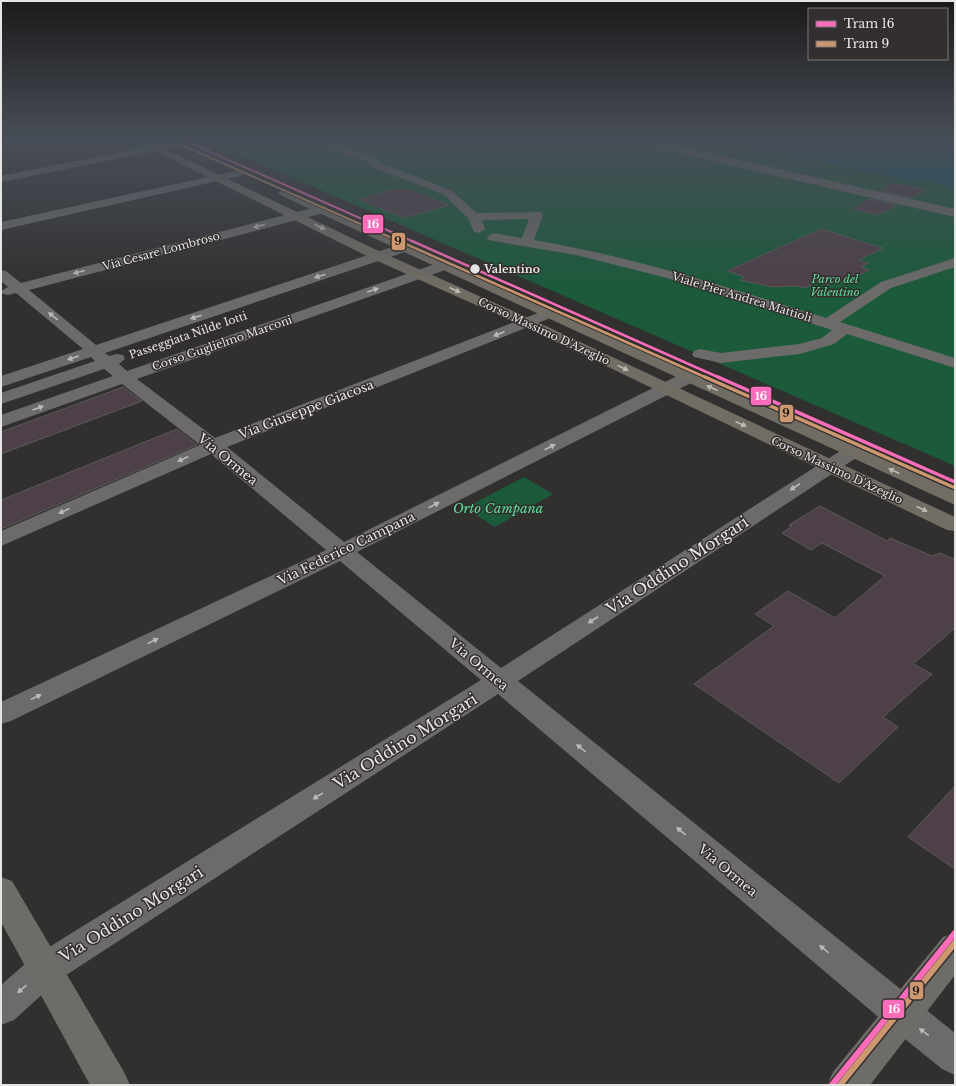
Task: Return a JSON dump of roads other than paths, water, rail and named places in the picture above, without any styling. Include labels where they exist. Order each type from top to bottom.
[{"type":"main road","name":"Corso Massimo D'Azeglio","points":[[241,189],[378,256],[528,323],[955,525]]},
{"type":"main road","name":"Corso Massimo D'Azeglio","points":[[275,189],[955,499]]},
{"type":"street","points":[[1,226],[170,189]]},
{"type":"street","points":[[437,189],[446,192],[472,216],[479,229]]},
{"type":"street","points":[[844,189],[955,213]]},
{"type":"street","points":[[472,216],[499,205]]},
{"type":"street","name":"Via Cesare Lombroso","points":[[1,292],[320,210]]},
{"type":"street","points":[[472,216],[540,214],[525,242]]},
{"type":"street","name":"Viale Pier Andrea Mattioli","points":[[493,237],[576,251],[672,275],[955,363]]},
{"type":"street","points":[[1,382],[403,248]]},
{"type":"street","points":[[829,323],[886,285],[955,262]]},
{"type":"street","name":"Corso Guglielmo Marconi","points":[[1,421],[116,370],[443,266]]},
{"type":"street","name":"Passeggiata Nilde Iotti","points":[[1,399],[116,370],[374,271]]},
{"type":"street","name":"Via Ormea","points":[[1,274],[86,343],[93,351],[116,370],[213,446],[902,1014],[955,1056]]},
{"type":"street","name":"Via Giuseppe Giacosa","points":[[1,539],[213,446],[548,314]]},
{"type":"street","points":[[700,354],[721,358],[800,349],[828,341],[845,328]]},
{"type":"street","name":"Via Federico Campana","points":[[1,714],[341,552],[689,377]]},
{"type":"street","name":"Via Oddino Morgari","points":[[1,1008],[45,969],[852,452]]},
{"type":"street","points":[[1,891],[111,1085]]},
{"type":"street","points":[[846,1085],[955,948]]},
{"type":"tram line","name":"9","points":[[280,189],[953,487]]},
{"type":"tram line","name":"16","points":[[293,189],[955,482]]},
{"type":"tram line","name":"16","points":[[832,1085],[955,933]]},
{"type":"tram line","name":"9","points":[[840,1085],[955,943]]},
{"type":"place","name":"Valentino","points":[[475,269]]},
{"type":"park label","name":"Parco del Valentino","points":[[835,285]]},
{"type":"park label","name":"Orto Campana","points":[[498,508]]}]
